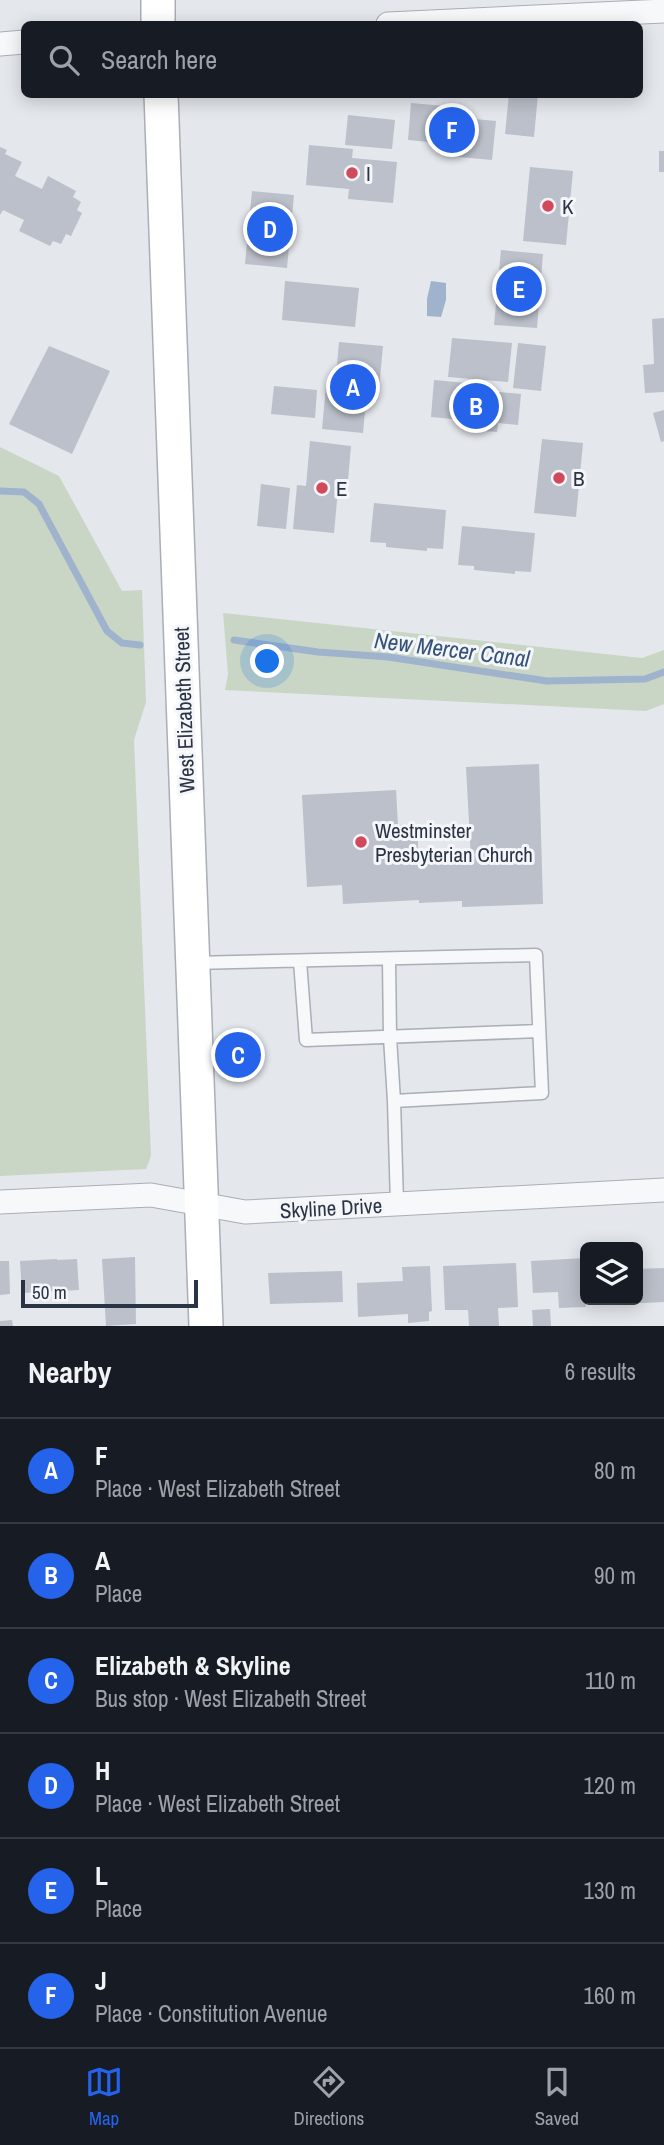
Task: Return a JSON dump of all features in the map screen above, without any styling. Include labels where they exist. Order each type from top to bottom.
[{"type":"main road","points":[[158,0],[159,21]]},
{"type":"main road","name":"West Elizabeth Street","points":[[161,98],[181,582],[206,1326]]},
{"type":"street","points":[[452,21],[664,11]]},
{"type":"street","points":[[0,44],[21,43]]},
{"type":"street","name":"Skyline Drive","points":[[0,1202],[151,1195],[245,1212],[664,1190]]},
{"type":"lane","points":[[192,963],[536,955],[542,1093],[394,1101]]},
{"type":"lane","points":[[389,959],[397,1204]]},
{"type":"lane","points":[[300,961],[306,1040],[539,1031]]},
{"type":"green space","points":[[0,447],[59,476],[122,591],[142,590],[146,702],[134,740],[151,1156],[146,1169],[0,1176]]},
{"type":"green space","points":[[223,613],[642,658],[664,650],[664,704],[646,711],[225,690],[228,674]]},
{"type":"water","points":[[431,281],[446,283],[446,300],[441,317],[427,316]]},
{"type":"building","points":[[509,98],[538,98],[534,137],[505,134]]},
{"type":"building","points":[[411,103],[455,107],[454,117],[496,121],[492,160],[448,156],[449,144],[408,140]]},
{"type":"building","points":[[348,115],[395,120],[392,149],[345,145]]},
{"type":"building","name":"I","points":[[309,145],[353,149],[352,158],[397,162],[393,203],[348,199],[349,189],[306,185]]},
{"type":"building","points":[[0,147],[7,150],[5,154],[22,162],[15,176],[42,189],[48,176],[76,191],[73,197],[81,202],[77,210],[82,213],[71,236],[66,234],[61,244],[53,241],[50,246],[19,231],[24,220],[3,210],[0,215]]},
{"type":"building","points":[[659,151],[664,151],[664,172],[659,172]]},
{"type":"building","name":"K","points":[[530,167],[573,171],[566,245],[523,241]]},
{"type":"building","points":[[252,191],[294,195],[287,268],[245,264]]},
{"type":"building","points":[[501,250],[543,254],[537,328],[494,325]]},
{"type":"building","points":[[285,281],[359,288],[355,327],[282,320]]},
{"type":"building","points":[[664,318],[664,392],[645,393],[643,365],[654,364],[652,319]]},
{"type":"building","points":[[452,338],[512,343],[508,382],[448,377]]},
{"type":"building","points":[[339,342],[383,346],[379,389],[367,388],[363,433],[322,429],[326,386],[335,386]]},
{"type":"building","points":[[518,343],[546,346],[541,391],[513,388]]},
{"type":"building","points":[[49,346],[110,371],[72,454],[9,424]]},
{"type":"building","points":[[434,380],[477,384],[477,390],[521,394],[518,425],[498,423],[497,432],[472,430],[473,421],[431,417]]},
{"type":"building","points":[[274,386],[317,390],[315,418],[271,414]]},
{"type":"building","points":[[664,410],[664,441],[661,442],[653,413]]},
{"type":"building","name":"B","points":[[542,439],[583,443],[576,517],[534,513]]},
{"type":"building","name":"E","points":[[310,441],[351,446],[347,491],[338,490],[334,533],[293,529],[297,485],[306,486]]},
{"type":"building","points":[[261,484],[290,488],[286,529],[257,526]]},
{"type":"building","points":[[374,503],[446,510],[443,549],[427,548],[427,551],[386,547],[386,543],[370,542]]},
{"type":"building","points":[[462,526],[535,533],[531,572],[515,571],[515,574],[474,570],[474,566],[458,565]]},
{"type":"building","name":"Westminster Presbyterian Church","points":[[539,764],[543,904],[462,907],[462,901],[419,903],[419,900],[343,904],[342,885],[307,887],[302,795],[396,790],[398,825],[417,824],[419,862],[471,860],[466,767]]},
{"type":"building","points":[[135,1257],[136,1324],[106,1326],[102,1259]]},
{"type":"building","points":[[580,1258],[580,1305],[586,1307],[559,1308],[558,1292],[533,1293],[531,1261]]},
{"type":"building","points":[[77,1259],[79,1290],[22,1293],[20,1261]]},
{"type":"building","points":[[0,1261],[9,1261],[10,1294],[0,1295]]},
{"type":"building","points":[[516,1263],[518,1307],[498,1308],[499,1326],[469,1326],[468,1310],[445,1310],[443,1266]]},
{"type":"building","points":[[430,1266],[432,1311],[429,1312],[429,1321],[408,1323],[408,1314],[358,1317],[357,1283],[403,1281],[402,1267]]},
{"type":"building","points":[[664,1268],[664,1302],[643,1303],[643,1269]]},
{"type":"building","points":[[342,1271],[343,1302],[270,1304],[268,1273]]},
{"type":"building","points":[[550,1309],[551,1326],[533,1326],[532,1310]]},
{"type":"building","points":[[12,1320],[13,1326],[0,1326],[0,1321]]},
{"type":"waterway","name":"New Mercer Canal","points":[[0,491],[24,492],[39,504],[107,631],[122,643],[140,645]]},
{"type":"waterway","name":"New Mercer Canal","points":[[234,640],[318,652],[388,657],[547,681],[645,679],[664,672]]},
{"type":"place","name":"J","points":[[452,130]]},
{"type":"place","name":"I","points":[[352,173]]},
{"type":"place","name":"K","points":[[548,206]]},
{"type":"place","name":"H","points":[[270,229]]},
{"type":"place","name":"L","points":[[519,289]]},
{"type":"place","name":"F","points":[[353,387]]},
{"type":"place","name":"A","points":[[476,406]]},
{"type":"place","name":"B","points":[[559,478]]},
{"type":"place","name":"E","points":[[322,488]]},
{"type":"place","name":"Westminster Presbyterian Church","points":[[361,842]]},
{"type":"place","name":"Elizabeth & Skyline","points":[[238,1055]]}]
